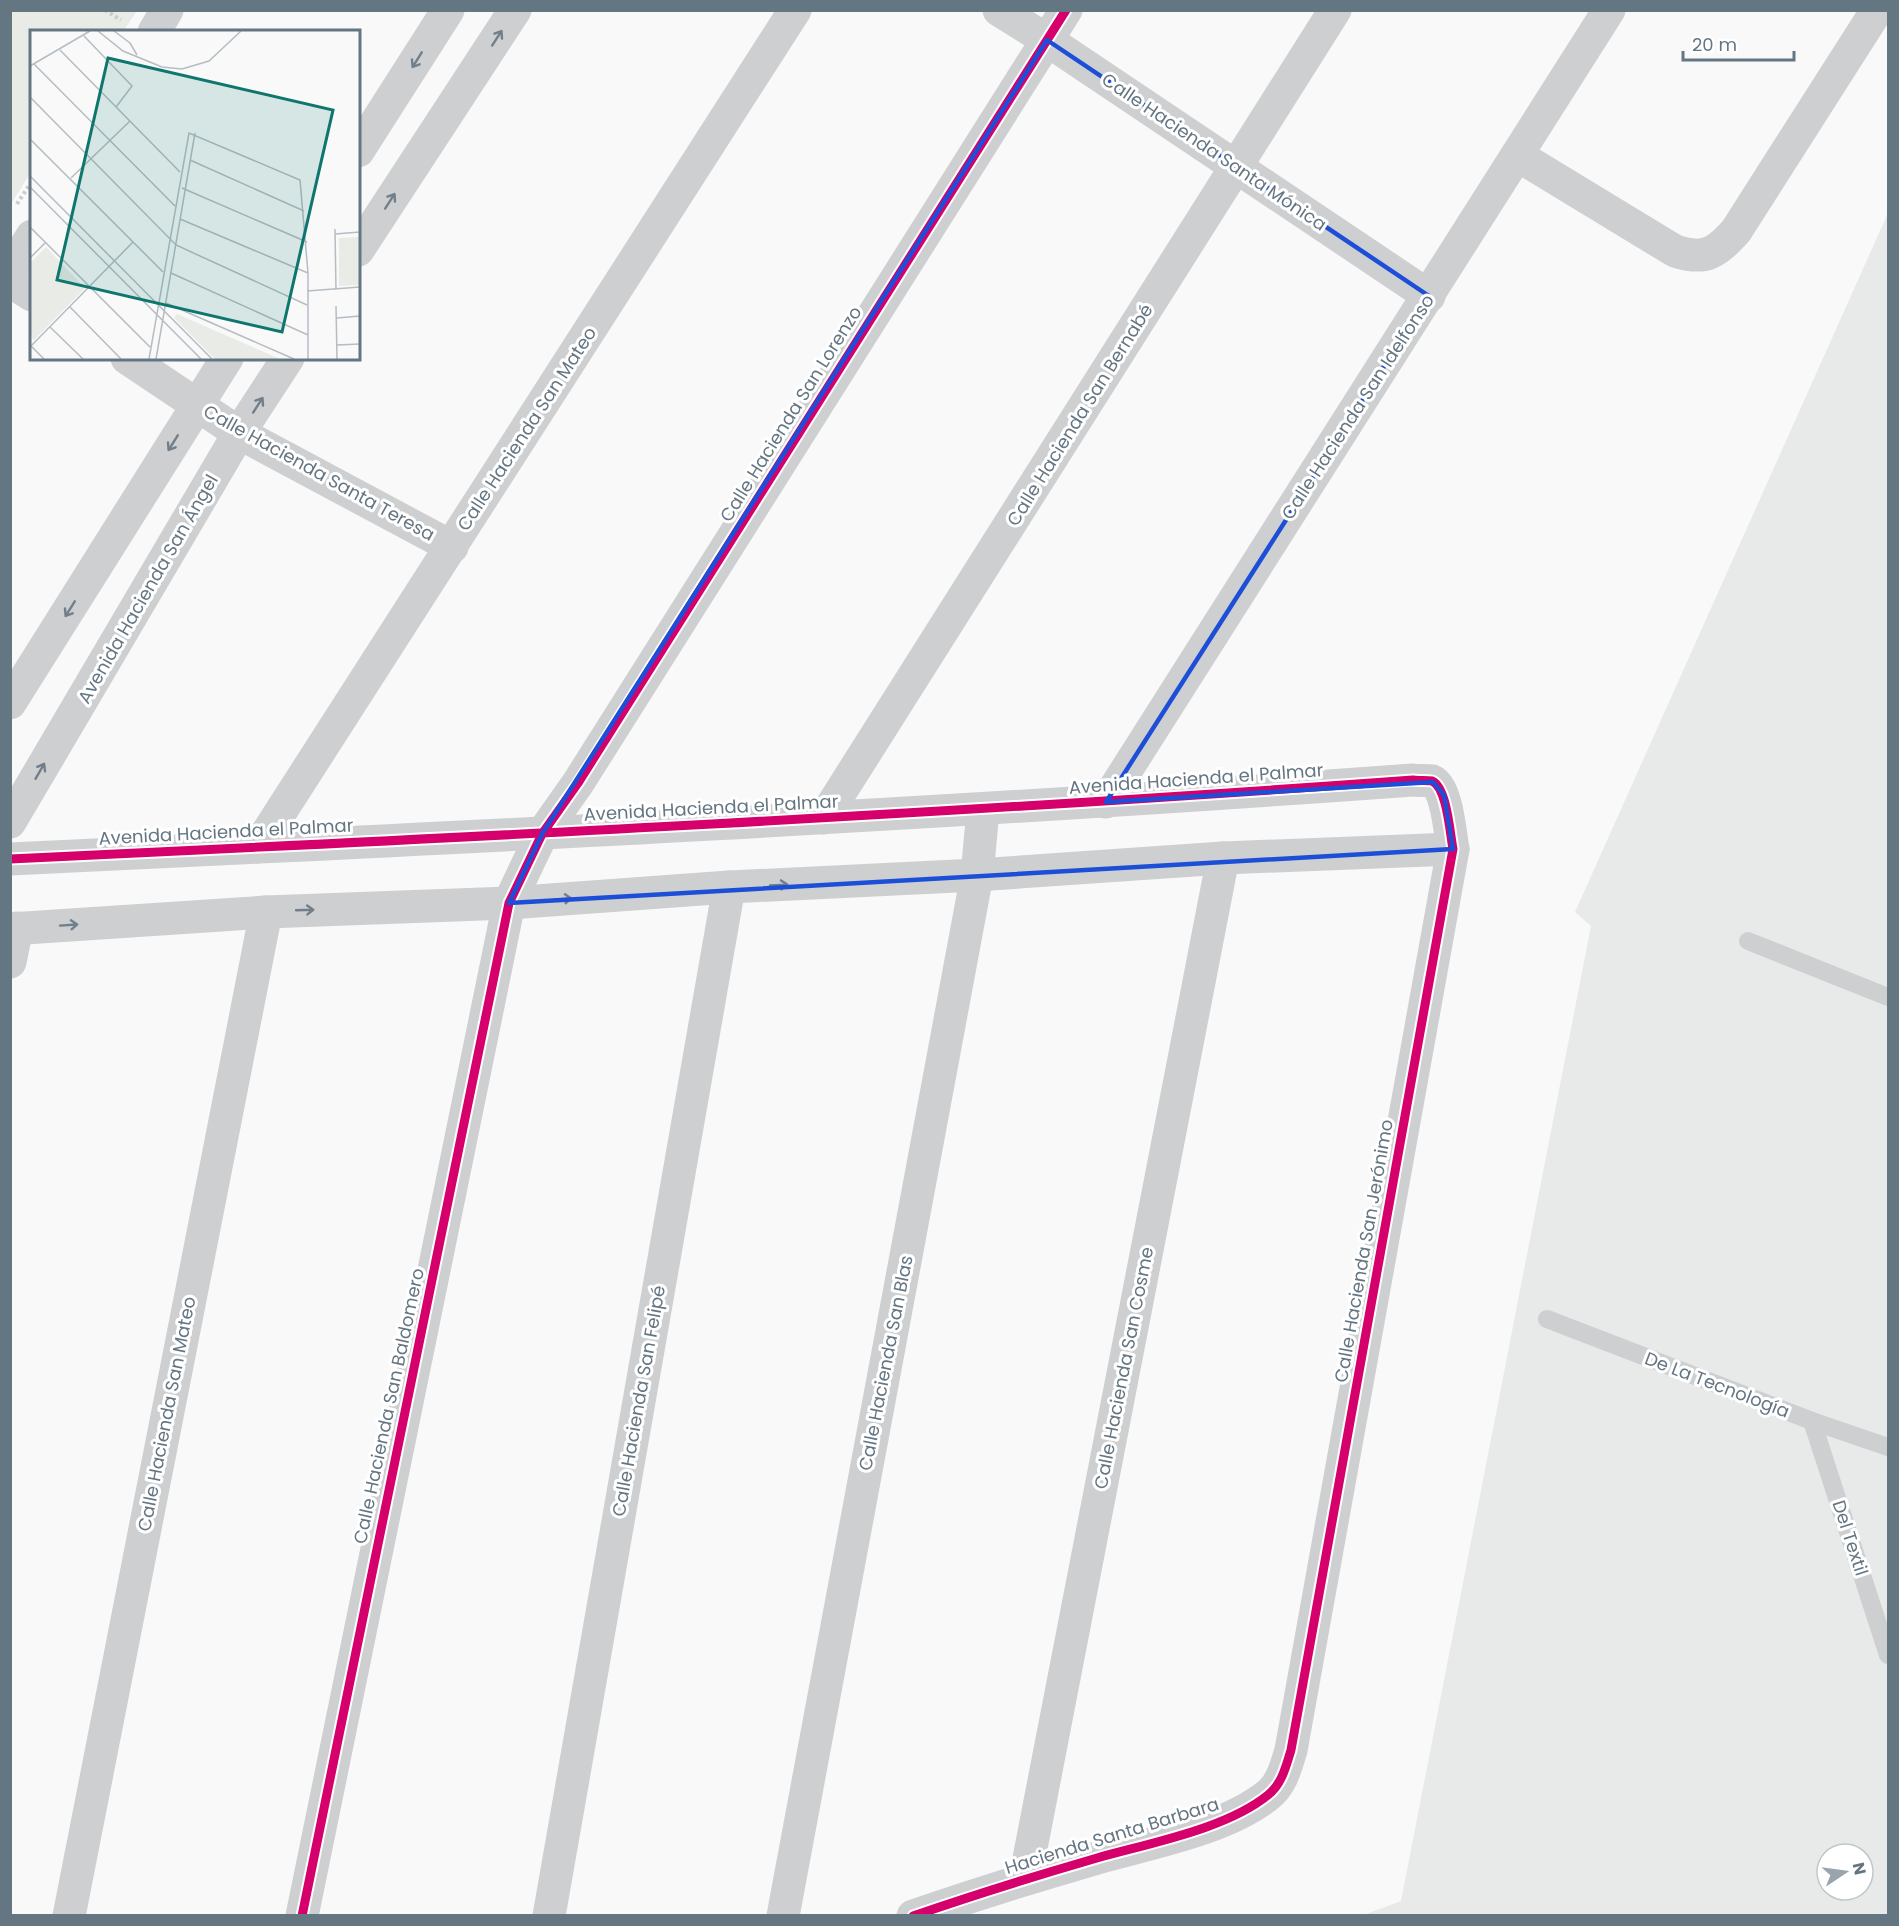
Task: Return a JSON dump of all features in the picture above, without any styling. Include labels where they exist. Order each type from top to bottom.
[{"type":"street","points":[[142,28],[167,10]]},
{"type":"street","points":[[360,149],[448,10]]},
{"type":"street","points":[[360,247],[515,10]]},
{"type":"street","name":"Calle Hacienda San Mateo","points":[[258,848],[795,10]]},
{"type":"street","name":"Calle Hacienda Santa Mónica","points":[[999,10],[1429,296]]},
{"type":"street","name":"Calle Hacienda San Lorenzo","points":[[509,903],[542,834],[578,783],[1066,10]]},
{"type":"street","name":"Calle Hacienda San Bernabé","points":[[824,818],[1335,10]]},
{"type":"street","name":"Calle Hacienda San Idelfonso","points":[[1106,802],[1609,10]]},
{"type":"street","points":[[1517,156],[1675,251],[1691,256],[1706,255],[1721,248],[1736,231],[1877,10]]},
{"type":"street","points":[[10,271],[30,239]]},
{"type":"street","points":[[10,281],[30,294]]},
{"type":"street","name":"Calle Hacienda Santa Teresa","points":[[130,360],[239,433],[452,547]]},
{"type":"street","points":[[10,703],[226,360]]},
{"type":"street","name":"Avenida Hacienda San Ángel","points":[[10,822],[239,433],[287,360]]},
{"type":"street","name":"Avenida Hacienda el Palmar","points":[[10,859],[983,810],[1413,780]]},
{"type":"street","name":"Calle Hacienda San Jerónimo","points":[[1291,1750],[1453,849],[1443,795],[1439,787],[1433,782],[1413,780]]},
{"type":"street","name":"Calle Hacienda San Blas","points":[[783,1916],[977,875],[983,810]]},
{"type":"street","points":[[10,962],[14,929],[266,912],[509,903],[729,887],[977,875],[1223,858],[1453,849]]},
{"type":"street","name":"Calle Hacienda San Cosme","points":[[1025,1879],[1223,858]]},
{"type":"street","name":"Calle Hacienda San Felipé","points":[[549,1916],[729,887]]},
{"type":"street","name":"Calle Hacienda San Baldomero","points":[[302,1916],[509,903]]},
{"type":"street","name":"Calle Hacienda San Mateo","points":[[69,1916],[266,912]]},
{"type":"street","name":"Hacienda Santa Barbara","points":[[913,1916],[1025,1879],[1216,1824],[1248,1809],[1270,1793],[1282,1777],[1291,1750]]},
{"type":"lane","points":[[1748,941],[1888,997]]},
{"type":"lane","name":"De La Tecnología","points":[[1547,1319],[1812,1421],[1888,1447]]},
{"type":"lane","name":"Del Textil","points":[[1812,1421],[1888,1655]]},
{"type":"path","points":[[105,10],[142,28]]},
{"type":"path","points":[[16,206],[30,184]]},
{"type":"highlighted area","points":[[1047,40],[1429,296],[1106,802],[1433,782],[1444,795],[1453,849],[509,903],[542,834]]},
{"type":"shaded area","points":[[11,10],[137,11],[124,30],[30,30],[30,174],[11,204]]},
{"type":"shaded area","points":[[1888,213],[1888,1915],[1361,1916],[1401,1901],[1591,926],[1575,912]]},
{"type":"cycle path","points":[[302,1916],[509,903],[542,834],[578,783],[1066,10]]},
{"type":"cycle path","points":[[10,859],[887,814],[1413,780],[1432,781],[1437,785],[1444,801],[1453,849],[1291,1750],[1283,1774],[1273,1791],[1251,1807],[1209,1826],[1097,1858],[913,1916]]}]
